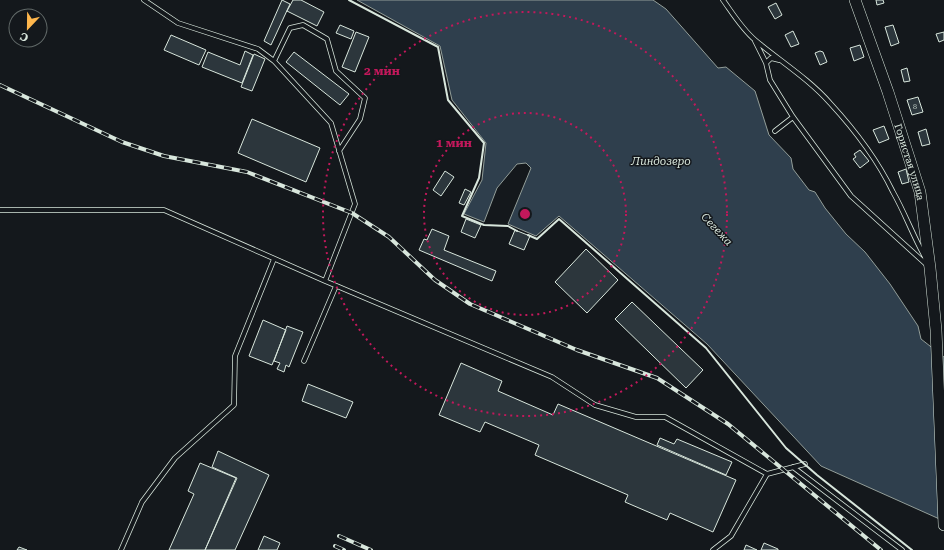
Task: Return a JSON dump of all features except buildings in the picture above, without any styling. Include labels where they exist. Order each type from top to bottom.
[{"type":"street","name":"Гористая улица","points":[[856,0],[888,92],[920,192],[936,330],[944,525]]},
{"type":"lane","points":[[144,0],[178,23],[258,49],[274,61],[331,123],[355,204],[325,281]]},
{"type":"lane","points":[[723,0],[736,20],[754,39],[782,60],[829,102],[877,164],[894,192],[910,231],[930,268]]},
{"type":"lane","points":[[274,61],[290,28],[303,25],[327,39],[336,71],[366,98],[360,119],[339,151]]},
{"type":"lane","points":[[754,39],[766,63],[770,80],[793,116],[851,196],[930,268]]},
{"type":"lane","points":[[766,63],[771,58],[782,60]]},
{"type":"lane","points":[[775,130],[793,116]]},
{"type":"lane","points":[[0,210],[164,210],[336,286],[552,377],[595,405],[636,417],[664,417],[767,474],[805,464]]},
{"type":"lane","points":[[121,550],[142,502],[175,458],[234,405],[235,356],[274,259]]},
{"type":"lane","points":[[304,360],[336,286]]},
{"type":"lane","points":[[794,467],[902,550]]},
{"type":"lane","points":[[712,550],[730,536],[767,474]]},
{"type":"water","name":"Линдозеро","points":[[357,0],[653,0],[666,9],[718,68],[726,67],[755,91],[769,135],[791,158],[793,169],[809,190],[815,192],[825,208],[846,234],[865,252],[890,284],[918,326],[921,339],[944,357],[944,521],[821,466],[707,344],[559,216],[536,236],[508,224],[531,168],[526,163],[517,164],[497,188],[484,222],[464,214],[482,180],[486,143],[452,100],[440,46]]},
{"type":"railway","points":[[0,85],[122,142],[164,156],[247,172],[352,213],[389,237],[435,280],[470,304],[577,350],[657,378],[728,424],[881,550]]},
{"type":"railway","points":[[339,536],[371,550]]},
{"type":"railway","points":[[335,546],[344,550]]},
{"type":"wall","points":[[349,0],[438,47],[448,100],[484,143],[479,178],[462,216],[484,225],[508,226],[517,231]]},
{"type":"wall","points":[[528,235],[537,239],[559,219],[706,348],[786,448],[817,475],[912,550]]},
{"type":"water label","name":"Сегежа","points":[[717,229]]}]
